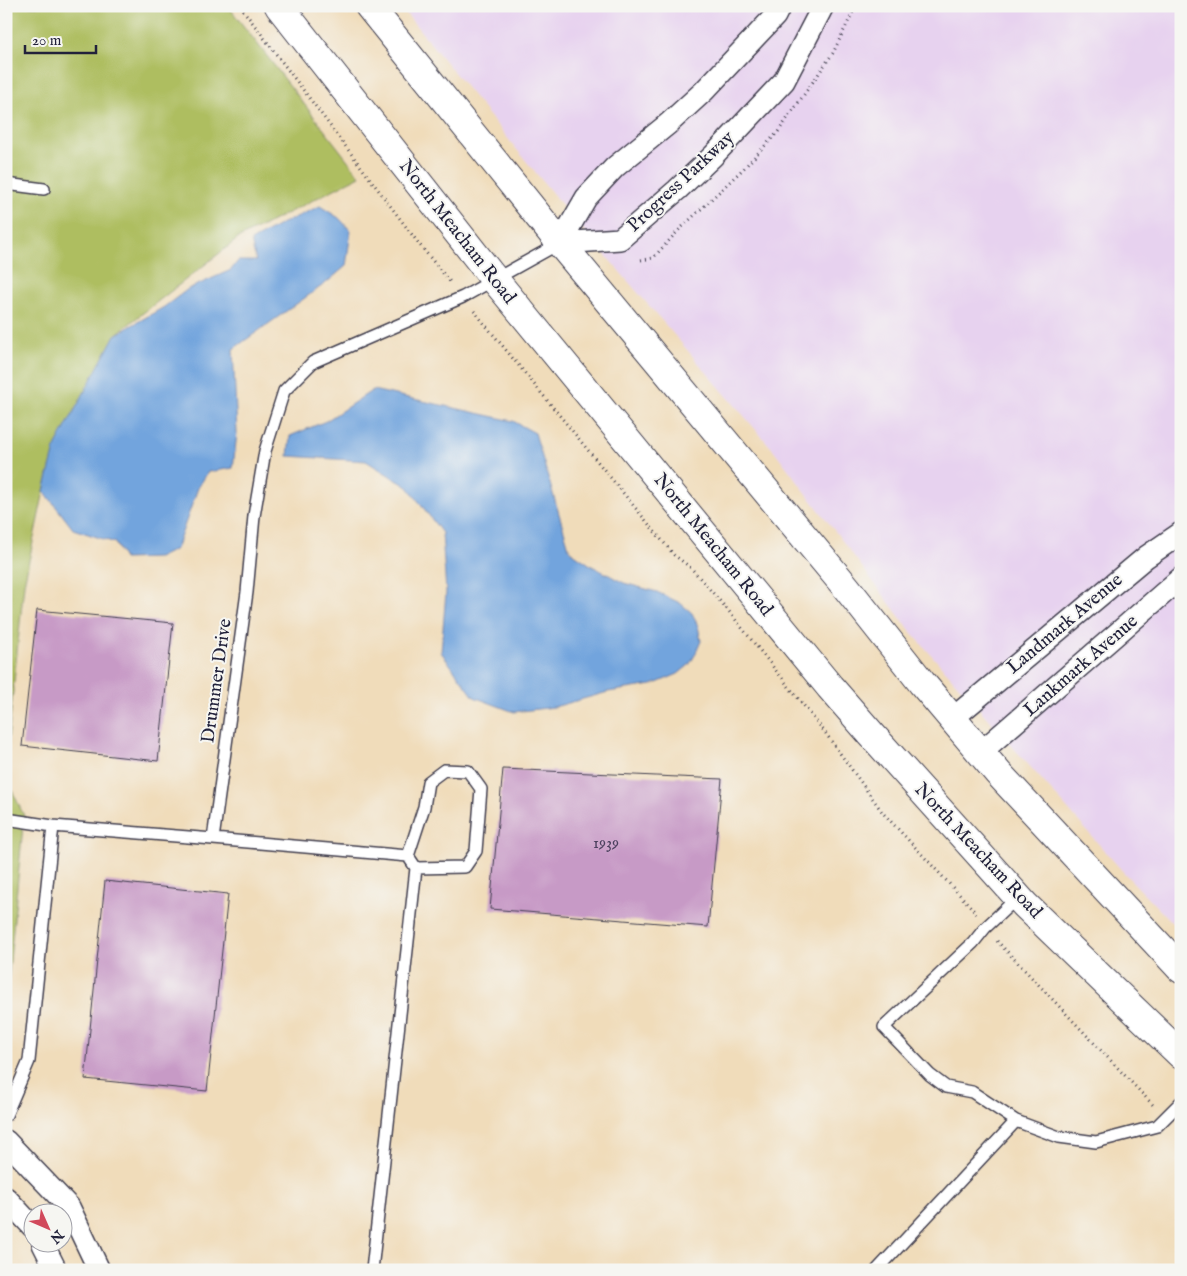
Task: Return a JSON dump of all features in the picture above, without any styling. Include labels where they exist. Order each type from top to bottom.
[{"type":"main road","name":"North Meacham Road","points":[[279,6],[495,280],[830,688],[1018,897],[1181,1055]]},
{"type":"main road","points":[[369,6],[560,244],[846,587],[952,719],[998,773],[1181,969]]},
{"type":"street","points":[[560,244],[586,198],[615,167],[668,124],[704,91],[775,16],[780,6]]},
{"type":"street","name":"Progress Parkway","points":[[560,244],[620,239],[677,190],[713,156],[784,81],[823,6]]},
{"type":"street","name":"Landmark Avenue","points":[[952,719],[1146,557],[1181,534]]},
{"type":"street","name":"Lankmark Avenue","points":[[981,752],[1181,578]]},
{"type":"street","points":[[6,1141],[69,1208],[99,1270]]},
{"type":"street","points":[[6,1198],[22,1215]]},
{"type":"street","points":[[48,1254],[56,1270]]},
{"type":"lane","points":[[6,184],[44,189]]},
{"type":"lane","name":"Drummer Drive","points":[[213,839],[246,601],[254,516],[266,451],[284,391],[313,362],[463,297],[560,244]]},
{"type":"lane","points":[[408,856],[424,807],[428,782],[444,770],[468,771],[481,789],[476,851],[465,867],[416,868]]},
{"type":"lane","points":[[6,820],[53,826],[408,856]]},
{"type":"lane","points":[[6,1115],[29,1061],[53,826]]},
{"type":"lane","points":[[372,1270],[416,868],[408,856]]},
{"type":"lane","points":[[1018,897],[884,1027],[930,1075],[946,1087],[972,1092],[1016,1121],[1059,1137],[1096,1142],[1157,1126],[1181,1102]]},
{"type":"lane","points":[[877,1270],[1016,1121]]},
{"type":"path","points":[[240,6],[428,254]]},
{"type":"path","points":[[504,347],[674,555],[691,568],[727,609],[824,731],[883,813],[972,908],[985,928],[1165,1118]]},
{"type":"shaded area","points":[[400,6],[1181,6],[1181,932],[1126,875],[912,633],[776,453],[558,200]]},
{"type":"green space","points":[[6,6],[228,6],[360,176],[239,238],[115,335],[73,414],[54,455],[44,491],[24,584],[6,760]]},
{"type":"green space","points":[[6,761],[11,788],[24,816],[6,1002]]},
{"type":"water","points":[[320,206],[339,218],[351,231],[346,266],[326,283],[233,349],[237,433],[233,468],[208,472],[198,488],[176,549],[158,558],[124,559],[115,543],[73,529],[44,491],[56,445],[115,335],[164,307],[188,289],[231,270],[238,261],[256,261],[251,241],[281,224]]},
{"type":"water","points":[[373,390],[513,421],[535,433],[570,551],[592,566],[624,583],[657,592],[680,603],[692,613],[698,626],[701,641],[689,665],[678,674],[652,685],[608,692],[554,707],[514,712],[474,697],[441,652],[446,592],[442,533],[408,487],[366,461],[288,456],[290,436],[326,421]]},
{"type":"building","points":[[37,610],[173,623],[158,761],[22,746]]},
{"type":"building","points":[[503,769],[722,779],[708,927],[490,909]]},
{"type":"building","points":[[105,881],[228,894],[207,1091],[85,1079]]}]
